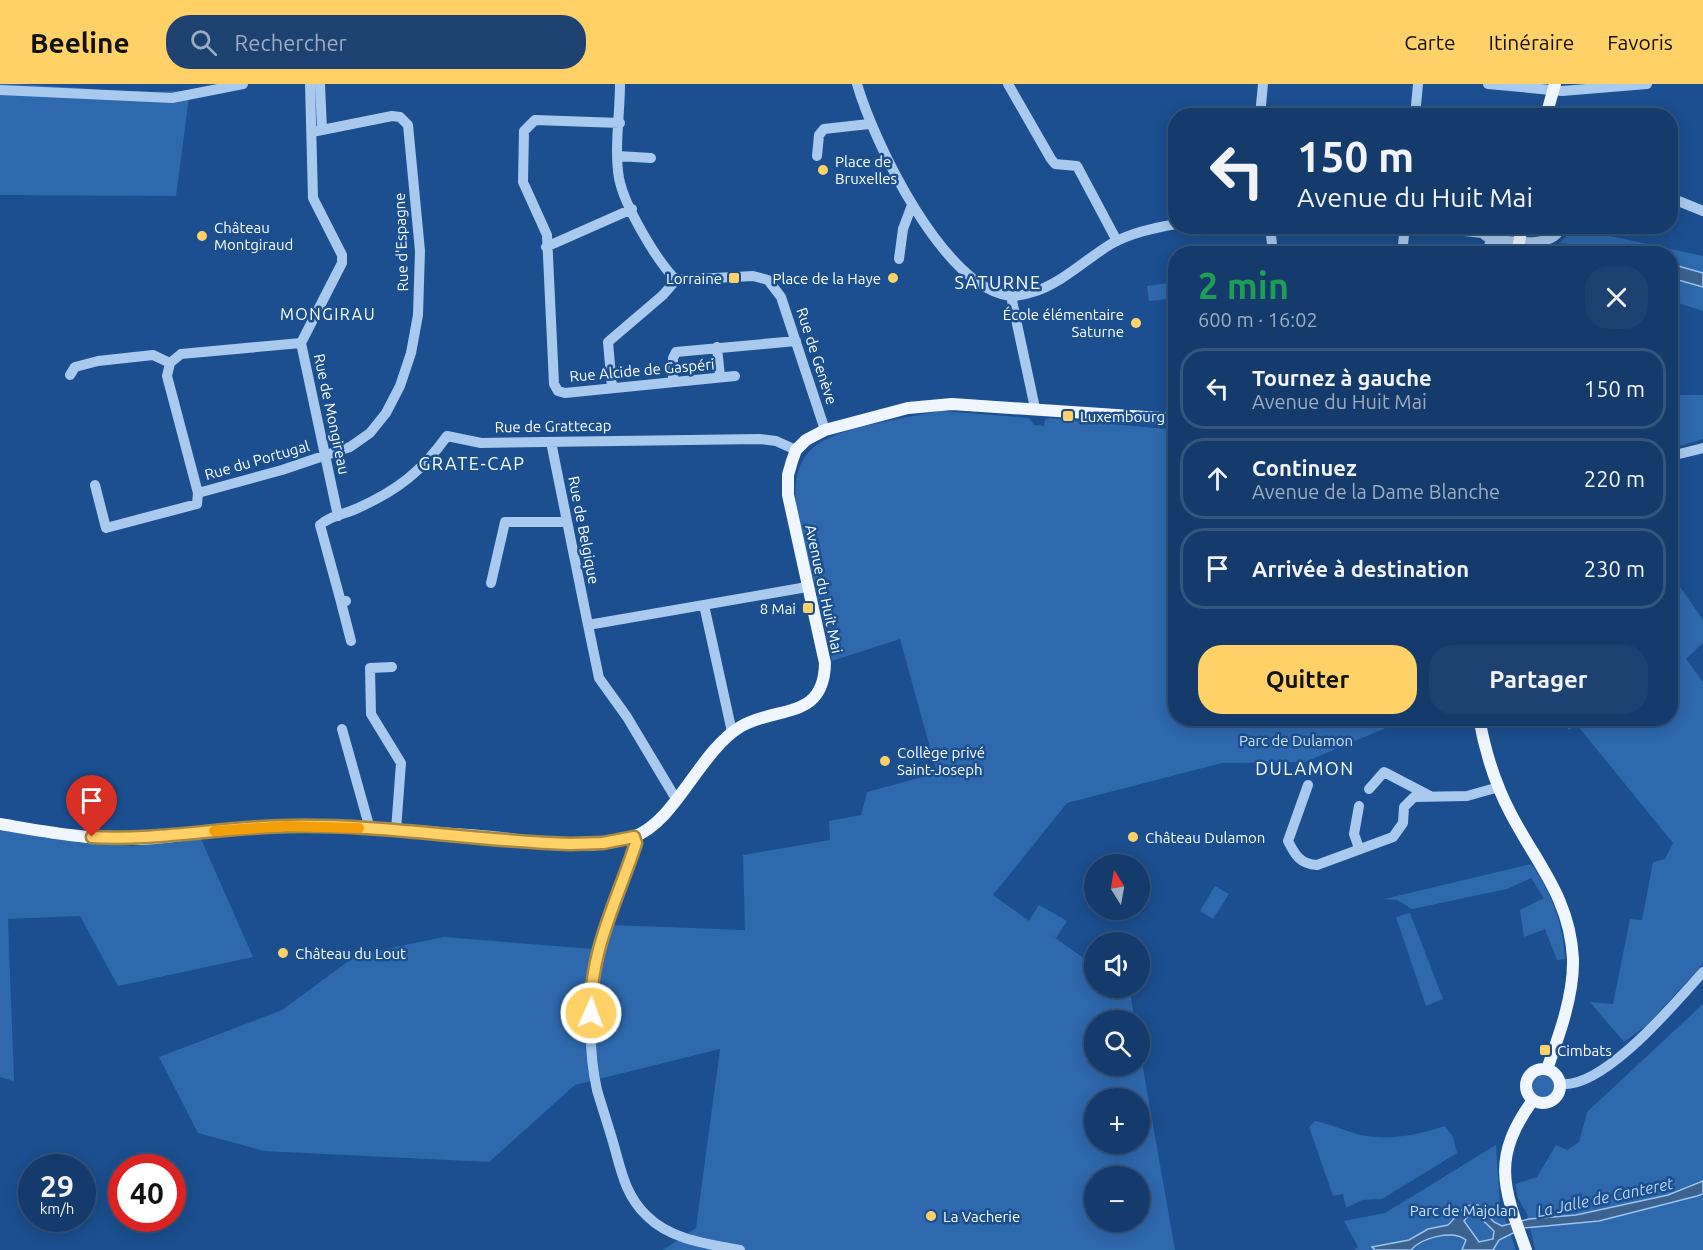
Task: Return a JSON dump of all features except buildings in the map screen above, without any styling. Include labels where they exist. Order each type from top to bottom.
[{"type":"main road","points":[[1548,108],[1554,87]]},
{"type":"main road","points":[[796,450],[806,440],[825,430],[908,408],[941,404],[1035,408],[1168,418]]},
{"type":"main road","name":"Avenue du Huit Mai","points":[[0,824],[129,840],[287,826],[396,830],[575,844],[603,843],[634,837],[651,826],[676,799],[719,743],[732,732],[744,725],[798,708],[811,702],[819,693],[824,680],[825,663],[788,495],[788,475],[796,450]]},
{"type":"main road","points":[[1481,726],[1499,787],[1516,823],[1556,889],[1570,930],[1573,959],[1570,987],[1547,1069]]},
{"type":"main road","points":[[1547,1069],[1556,1075],[1560,1084],[1558,1095],[1549,1102],[1533,1100],[1527,1090],[1528,1079],[1536,1071],[1547,1069]]},
{"type":"main road","points":[[1526,1250],[1513,1215],[1505,1170],[1512,1132],[1533,1100]]},
{"type":"street","points":[[0,90],[172,98],[243,84]]},
{"type":"street","name":"Rue de Mongireau","points":[[310,84],[317,131]]},
{"type":"street","name":"Rue de Mongireau","points":[[320,84],[313,198],[342,255],[342,263],[301,343],[338,516]]},
{"type":"street","points":[[612,388],[608,342],[663,295],[676,280],[657,257],[632,209],[619,176],[620,84]]},
{"type":"street","points":[[857,84],[869,124],[925,226],[965,270],[990,288],[1011,296],[1035,291],[1117,241],[1168,226]]},
{"type":"street","points":[[1008,84],[1055,164],[1077,166],[1117,241]]},
{"type":"street","points":[[1261,108],[1263,84]]},
{"type":"street","points":[[1416,108],[1418,84]]},
{"type":"street","points":[[1488,84],[1554,87],[1647,84]]},
{"type":"street","name":"Rue d'Espagne","points":[[317,131],[392,116],[400,117],[408,125],[420,251],[418,315],[411,353],[400,386],[386,413],[370,433],[350,447],[325,455]]},
{"type":"street","name":"Rue Alcide de Gaspéri","points":[[620,123],[535,120],[524,131],[523,182],[543,223],[546,247],[554,384],[558,391],[565,393],[735,376]]},
{"type":"street","points":[[817,156],[819,135],[824,129],[869,124]]},
{"type":"street","points":[[618,156],[651,158]]},
{"type":"street","points":[[1678,201],[1703,211]]},
{"type":"street","points":[[899,259],[903,229],[912,205]]},
{"type":"street","points":[[546,247],[632,209]]},
{"type":"street","points":[[1483,234],[1490,239],[1512,246]]},
{"type":"street","points":[[1526,246],[1552,240],[1559,234]]},
{"type":"street","points":[[1490,239],[1490,246]]},
{"type":"street","name":"Rue de Genève","points":[[676,280],[753,276],[768,280],[782,297],[825,430]]},
{"type":"street","points":[[1011,296],[1035,408]]},
{"type":"street","points":[[673,382],[673,358],[676,352],[796,341]]},
{"type":"street","points":[[70,375],[75,367],[98,361],[153,355],[170,363],[181,354],[301,343]]},
{"type":"street","points":[[717,347],[720,377]]},
{"type":"street","name":"Rue du Portugal","points":[[95,485],[106,528],[197,504],[198,493],[167,376],[170,363]]},
{"type":"street","name":"Rue de Grattecap","points":[[338,516],[383,496],[407,481],[428,462],[447,436],[481,443],[760,439],[776,441],[796,450]]},
{"type":"street","name":"Rue de Belgique","points":[[551,442],[599,678],[627,717],[676,799]]},
{"type":"street","points":[[1678,454],[1703,447]]},
{"type":"street","name":"Rue du Portugal","points":[[198,493],[282,470],[325,455]]},
{"type":"street","points":[[338,516],[323,522],[320,530],[343,601],[351,641]]},
{"type":"street","points":[[491,583],[505,522],[567,522]]},
{"type":"street","points":[[588,625],[807,587]]},
{"type":"street","points":[[704,605],[732,732]]},
{"type":"street","points":[[392,667],[370,668],[371,709],[374,720],[401,763],[396,830]]},
{"type":"street","points":[[342,729],[371,829]]},
{"type":"street","points":[[1369,789],[1384,772],[1433,797]]},
{"type":"street","points":[[1308,785],[1288,841],[1296,857],[1306,864],[1317,865],[1393,837],[1403,823],[1404,807],[1414,797],[1467,796],[1499,787]]},
{"type":"street","points":[[1359,806],[1354,834],[1359,848]]},
{"type":"street","points":[[634,837],[636,843],[606,924],[591,995],[597,1090],[623,1181],[633,1200],[647,1216],[664,1229],[691,1241],[740,1250]]},
{"type":"street","points":[[1560,1084],[1581,1083],[1604,1068],[1648,1031],[1703,972]]},
{"type":"green space","points":[[0,84],[142,92],[190,90],[176,196],[0,195]]},
{"type":"green space","points":[[1567,234],[1601,234],[1657,246],[1587,246],[1559,243]]},
{"type":"green space","points":[[1678,251],[1703,256],[1703,311],[1678,303]]},
{"type":"green space","points":[[1168,283],[1168,299],[1149,301],[1147,286]]},
{"type":"green space","points":[[1678,395],[1703,395],[1703,439],[1678,447]]},
{"type":"green space","name":"Parc de Dulamon","points":[[942,411],[1029,418],[1034,425],[1044,426],[1045,420],[1049,418],[1166,429],[1168,439],[1168,726],[1390,726],[1305,762],[1222,763],[1067,803],[993,895],[1029,921],[1039,905],[1067,921],[1056,938],[1048,933],[1084,958],[1084,998],[1131,998],[1133,1010],[1084,1010],[1084,1076],[1144,1076],[1147,1088],[1084,1088],[1084,1154],[1150,1154],[1150,1108],[1175,1250],[663,1250],[696,1228],[720,1049],[575,1085],[489,1162],[264,1151],[198,1133],[159,1057],[282,1010],[357,955],[444,937],[605,950],[612,925],[745,930],[743,855],[830,840],[829,821],[861,815],[867,792],[937,773],[900,639],[832,661],[796,505],[798,472],[803,459],[821,442],[865,426]]},
{"type":"green space","points":[[1678,584],[1703,620],[1703,643],[1686,659],[1703,682],[1703,964],[1647,1025],[1624,1042],[1590,1002],[1613,1004],[1630,919],[1642,920],[1653,862],[1665,859],[1673,843],[1578,726],[1678,726]]},
{"type":"green space","points":[[0,827],[132,846],[201,839],[253,957],[118,986],[80,916],[8,919],[14,1081],[0,1077]]},
{"type":"green space","points":[[1531,864],[1545,886],[1555,909],[1562,933],[1565,959],[1557,960],[1545,929],[1524,937],[1520,910],[1544,898],[1531,878],[1507,889],[1412,909],[1397,900],[1384,899]]},
{"type":"green space","points":[[1215,886],[1229,894],[1213,919],[1200,911]]},
{"type":"green space","points":[[1410,913],[1443,999],[1426,1006],[1396,917]]},
{"type":"green space","points":[[1703,1004],[1703,1250],[1535,1250],[1527,1214],[1518,1198],[1515,1184],[1537,1177],[1556,1145],[1567,1150],[1579,1142],[1587,1112]]},
{"type":"green space","points":[[1543,1074],[1551,1078],[1555,1086],[1551,1094],[1543,1098],[1535,1094],[1531,1086],[1535,1078]]},
{"type":"green space","points":[[1315,1121],[1371,1137],[1414,1134],[1445,1126],[1453,1137],[1457,1153],[1382,1199],[1362,1200],[1346,1208],[1343,1194],[1333,1196],[1309,1127]]},
{"type":"green space","name":"Parc de Majolan","points":[[1496,1145],[1500,1204],[1516,1250],[1354,1250],[1358,1247],[1344,1221],[1385,1213]]},
{"type":"shaded area","points":[[1678,266],[1703,273],[1703,287],[1678,280]]},
{"type":"shaded area","points":[[1703,1181],[1703,1194],[1697,1196],[1599,1221],[1523,1228],[1499,1240],[1493,1250],[1462,1250],[1466,1240],[1453,1235],[1437,1236],[1422,1242],[1411,1250],[1375,1250],[1372,1247],[1409,1240],[1428,1229],[1448,1225],[1460,1211],[1472,1205],[1478,1205],[1494,1222],[1502,1226],[1529,1219],[1576,1215],[1668,1195]],"holes":[[[1472,1210],[1494,1231],[1493,1239],[1479,1242],[1464,1221]]]},
{"type":"slow traffic","points":[[214,831],[287,826],[359,828]]},
{"type":"place","name":"Place de Bruxelles","points":[[823,170]]},
{"type":"place","name":"Château Montgiraud","points":[[202,236]]},
{"type":"place","name":"Lorraine","points":[[734,278]]},
{"type":"place","name":"Place de la Haye","points":[[893,278]]},
{"type":"place","name":"École élémentaire Saturne","points":[[1136,323]]},
{"type":"place","name":"Luxembourg","points":[[1068,416]]},
{"type":"place","name":"8 Mai","points":[[808,608]]},
{"type":"place","name":"Collège privé Saint-Joseph","points":[[885,761]]},
{"type":"place","name":"Château Dulamon","points":[[1133,837]]},
{"type":"place","name":"Château du Lout","points":[[283,953]]},
{"type":"place","name":"Cimbats","points":[[1545,1050]]},
{"type":"place","name":"La Vacherie","points":[[931,1216]]},
{"type":"district","name":"SATURNE","points":[[998,282]]},
{"type":"district","name":"MONGIRAU","points":[[328,314]]},
{"type":"district","name":"GRATE-CAP","points":[[472,463]]},
{"type":"district","name":"DULAMON","points":[[1305,768]]},
{"type":"route","points":[[92,837],[129,840],[287,826],[345,827],[570,844],[603,843],[634,837],[636,843],[610,909],[595,968],[591,1013]]},
{"type":"water label","name":"La Jalle de Canteret","points":[[1605,1197]]}]
